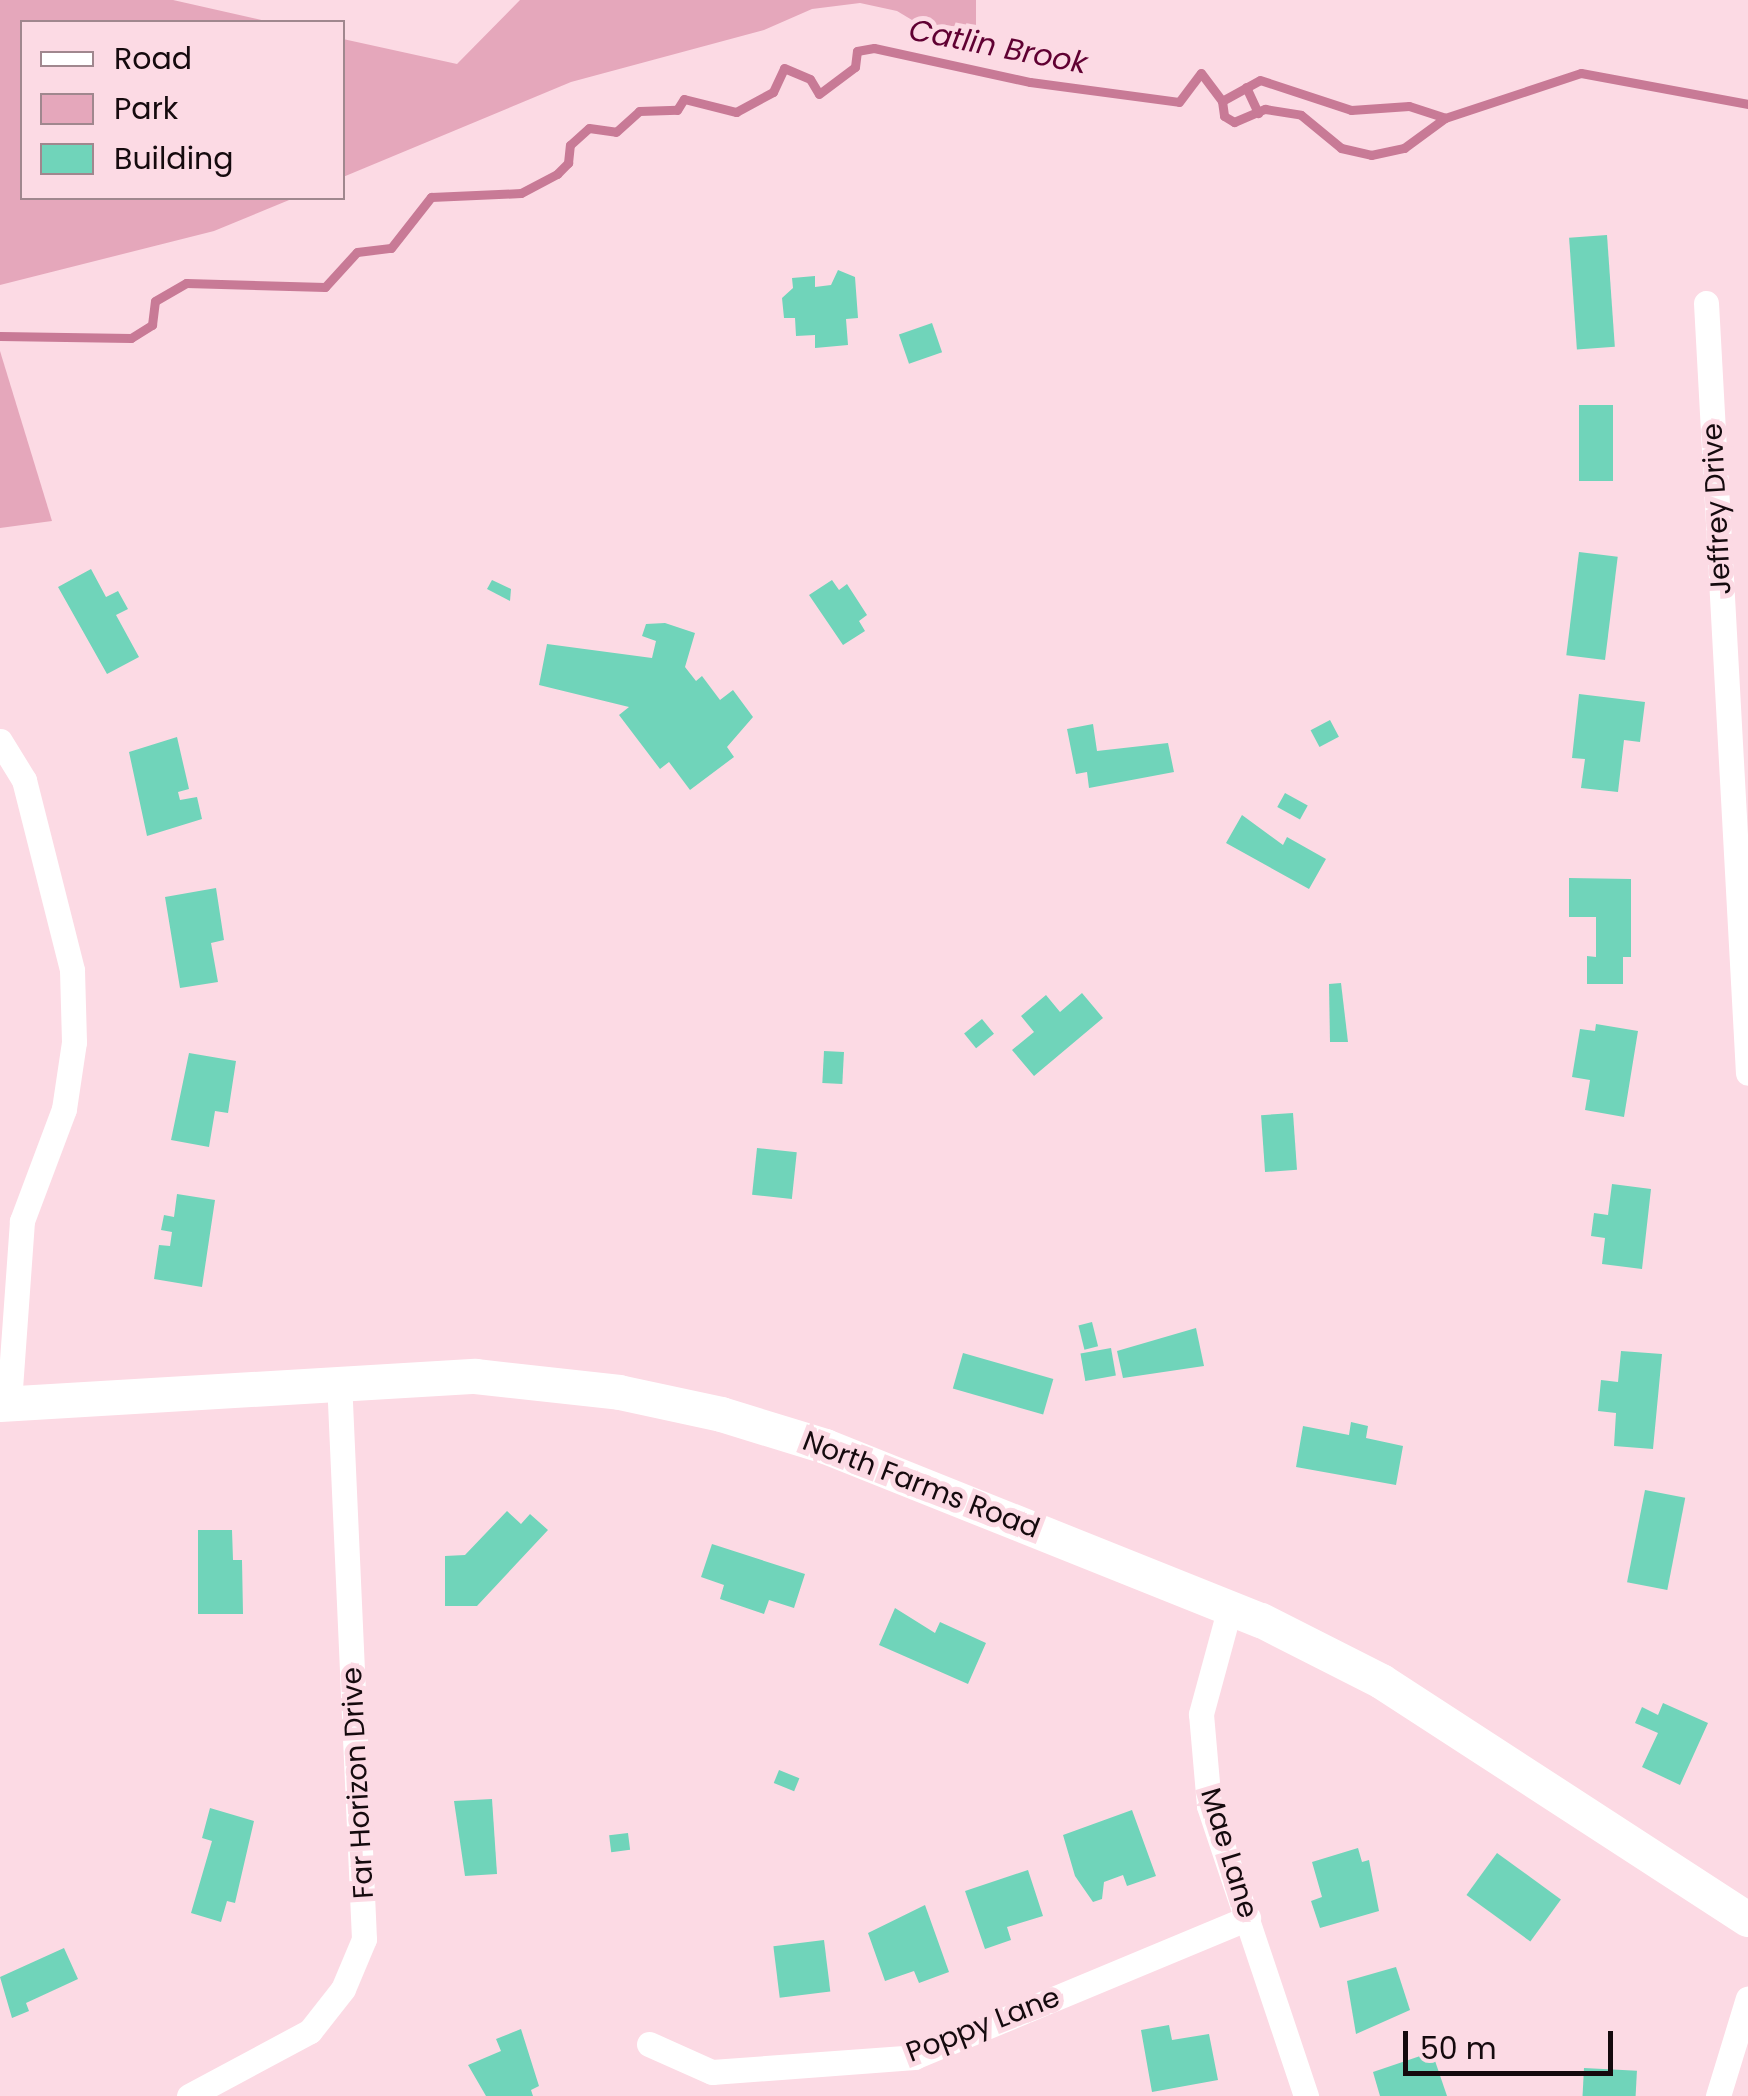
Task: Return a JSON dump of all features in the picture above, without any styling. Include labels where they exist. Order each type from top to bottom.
[{"type":"main road","name":"North Farms Road","points":[[4,1404],[339,1380],[475,1376],[619,1392],[721,1414],[825,1446],[1230,1606],[1381,1682],[1748,1919]]},
{"type":"street","name":"Jeffrey Drive","points":[[1706,303],[1748,1073]]},
{"type":"street","points":[[0,741],[24,780],[72,970],[74,1042],[64,1110],[22,1221],[4,1404]]},
{"type":"street","name":"Far Horizon Drive","points":[[188,2096],[310,2031],[343,1989],[364,1939],[339,1380]]},
{"type":"street","name":"Mae Lane","points":[[1230,1606],[1200,1714],[1208,1806],[1306,2096]]},
{"type":"street","name":"Poppy Lane","points":[[650,2044],[712,2072],[914,2057],[1248,1918]]},
{"type":"street","points":[[1718,2096],[1748,1998]]},
{"type":"green space","points":[[0,0],[173,0],[261,20],[20,20],[20,200],[289,200],[214,231],[0,285]]},
{"type":"green space","points":[[520,0],[976,0],[976,28],[927,29],[897,11],[860,3],[812,9],[764,30],[571,82],[345,176],[345,39],[457,64]]},
{"type":"green space","points":[[0,351],[52,521],[0,528]]},
{"type":"building","points":[[1607,235],[1615,347],[1577,349],[1569,238]]},
{"type":"building","points":[[838,270],[855,277],[858,318],[846,319],[848,345],[815,348],[815,335],[796,336],[795,318],[784,318],[782,298],[793,288],[792,278],[815,276],[815,287],[831,285]]},
{"type":"building","points":[[932,323],[942,352],[909,364],[899,334]]},
{"type":"building","points":[[1579,405],[1613,405],[1613,481],[1579,481]]},
{"type":"building","points":[[1579,552],[1618,557],[1605,660],[1566,655]]},
{"type":"building","points":[[91,569],[106,597],[118,591],[128,609],[116,615],[139,657],[107,674],[58,587]]},
{"type":"building","points":[[492,580],[511,589],[510,601],[487,589]]},
{"type":"building","points":[[832,580],[839,590],[847,584],[867,615],[859,621],[865,631],[843,645],[809,595]]},
{"type":"building","points":[[665,623],[695,633],[685,667],[696,681],[702,676],[720,700],[733,690],[753,717],[727,747],[734,757],[690,790],[669,762],[660,769],[619,715],[629,707],[539,685],[547,644],[652,658],[656,641],[642,636],[646,624]]},
{"type":"building","points":[[1579,694],[1645,702],[1640,742],[1624,740],[1618,792],[1581,788],[1585,759],[1572,758]]},
{"type":"building","points":[[1330,720],[1339,737],[1319,747],[1311,730]]},
{"type":"building","points":[[1093,724],[1097,751],[1168,743],[1174,772],[1089,788],[1087,772],[1076,774],[1067,729]]},
{"type":"building","points":[[177,737],[189,789],[178,792],[180,800],[197,797],[202,819],[147,836],[129,752]]},
{"type":"building","points":[[1285,793],[1308,806],[1300,820],[1277,807]]},
{"type":"building","points":[[1242,815],[1283,845],[1287,837],[1326,859],[1309,889],[1226,843]]},
{"type":"building","points":[[1569,878],[1631,879],[1631,957],[1623,957],[1623,984],[1587,984],[1587,956],[1596,957],[1596,917],[1569,917]]},
{"type":"building","points":[[216,888],[224,940],[211,943],[218,982],[180,988],[165,897]]},
{"type":"building","points":[[1341,983],[1348,1042],[1330,1042],[1329,984]]},
{"type":"building","points":[[1082,993],[1103,1018],[1034,1076],[1012,1050],[1034,1032],[1021,1016],[1046,995],[1060,1012]]},
{"type":"building","points":[[982,1019],[994,1034],[976,1048],[964,1033]]},
{"type":"building","points":[[1596,1024],[1638,1031],[1624,1117],[1585,1110],[1590,1080],[1572,1077],[1580,1029],[1595,1031]]},
{"type":"building","points":[[824,1051],[844,1052],[842,1084],[822,1083]]},
{"type":"building","points":[[189,1053],[236,1061],[228,1113],[215,1111],[209,1147],[171,1140]]},
{"type":"building","points":[[1293,1113],[1297,1170],[1265,1172],[1261,1115]]},
{"type":"building","points":[[757,1148],[797,1152],[792,1199],[752,1195]]},
{"type":"building","points":[[1612,1184],[1651,1189],[1642,1269],[1602,1264],[1605,1238],[1591,1236],[1594,1213],[1608,1215]]},
{"type":"building","points":[[177,1194],[215,1200],[202,1287],[154,1279],[159,1245],[170,1246],[172,1232],[161,1230],[164,1215],[174,1217]]},
{"type":"building","points":[[1092,1322],[1098,1346],[1084,1350],[1078,1325]]},
{"type":"building","points":[[1196,1328],[1204,1366],[1123,1378],[1117,1351]]},
{"type":"building","points":[[1111,1348],[1116,1376],[1085,1381],[1080,1353]]},
{"type":"building","points":[[1621,1351],[1662,1354],[1653,1449],[1614,1446],[1616,1413],[1598,1411],[1601,1380],[1618,1382]]},
{"type":"building","points":[[963,1353],[1053,1379],[1043,1414],[953,1389]]},
{"type":"building","points":[[1351,1422],[1368,1426],[1366,1438],[1403,1446],[1396,1485],[1296,1467],[1303,1426],[1349,1435]]},
{"type":"building","points":[[1645,1490],[1685,1498],[1667,1590],[1627,1582]]},
{"type":"building","points":[[507,1511],[521,1524],[530,1514],[548,1530],[477,1606],[445,1606],[445,1556],[465,1555]]},
{"type":"building","points":[[198,1530],[232,1530],[233,1560],[242,1560],[243,1614],[198,1614]]},
{"type":"building","points":[[712,1544],[805,1574],[794,1608],[769,1600],[764,1614],[720,1599],[724,1585],[701,1577]]},
{"type":"building","points":[[895,1608],[935,1633],[940,1622],[986,1643],[968,1684],[879,1645]]},
{"type":"building","points":[[1663,1703],[1708,1723],[1680,1785],[1642,1767],[1658,1733],[1635,1723],[1642,1707],[1658,1715]]},
{"type":"building","points":[[779,1770],[799,1778],[794,1791],[774,1783]]},
{"type":"building","points":[[492,1799],[497,1874],[465,1876],[454,1801]]},
{"type":"building","points":[[210,1808],[254,1821],[235,1903],[227,1901],[221,1922],[191,1913],[212,1841],[202,1838]]},
{"type":"building","points":[[1132,1810],[1156,1876],[1127,1886],[1123,1875],[1104,1882],[1102,1899],[1093,1902],[1075,1876],[1063,1835]]},
{"type":"building","points":[[628,1833],[630,1850],[611,1852],[609,1835]]},
{"type":"building","points":[[1358,1848],[1362,1862],[1369,1860],[1379,1911],[1320,1928],[1311,1901],[1322,1897],[1312,1862]]},
{"type":"building","points":[[1497,1853],[1561,1899],[1530,1942],[1466,1895]]},
{"type":"building","points":[[1028,1870],[1043,1916],[1007,1927],[1011,1940],[985,1949],[965,1891]]},
{"type":"building","points":[[925,1905],[949,1972],[919,1983],[914,1971],[885,1981],[868,1933]]},
{"type":"building","points":[[824,1940],[830,1992],[780,1998],[773,1946]]},
{"type":"building","points":[[64,1948],[78,1979],[26,2003],[29,2011],[12,2018],[0,1977]]},
{"type":"building","points":[[1396,1967],[1410,2010],[1356,2034],[1347,1981]]},
{"type":"building","points":[[1169,2025],[1172,2040],[1209,2034],[1218,2080],[1152,2092],[1141,2030]]},
{"type":"building","points":[[521,2029],[539,2086],[531,2090],[533,2096],[486,2096],[468,2065],[501,2051],[496,2039]]},
{"type":"building","points":[[1432,2052],[1447,2096],[1380,2096],[1373,2072]]},
{"type":"building","points":[[1584,2068],[1637,2071],[1636,2096],[1583,2096]]},
{"type":"waterway","name":"Catlin Brook","points":[[0,336],[131,338],[152,325],[155,301],[186,283],[325,287],[357,252],[391,248],[431,197],[521,193],[557,174],[568,163],[570,145],[589,128],[616,132],[639,111],[677,110],[684,99],[736,112],[773,92],[784,68],[810,79],[819,94],[855,67],[857,51],[874,48],[1030,82],[1179,102],[1201,73],[1222,101],[1260,80],[1351,110],[1409,106],[1445,118],[1581,73],[1748,104]]},
{"type":"waterway","points":[[1246,87],[1258,113]]},
{"type":"waterway","points":[[1222,101],[1224,116],[1234,122],[1265,109],[1301,115],[1341,148],[1371,155],[1404,148],[1445,118]]}]
